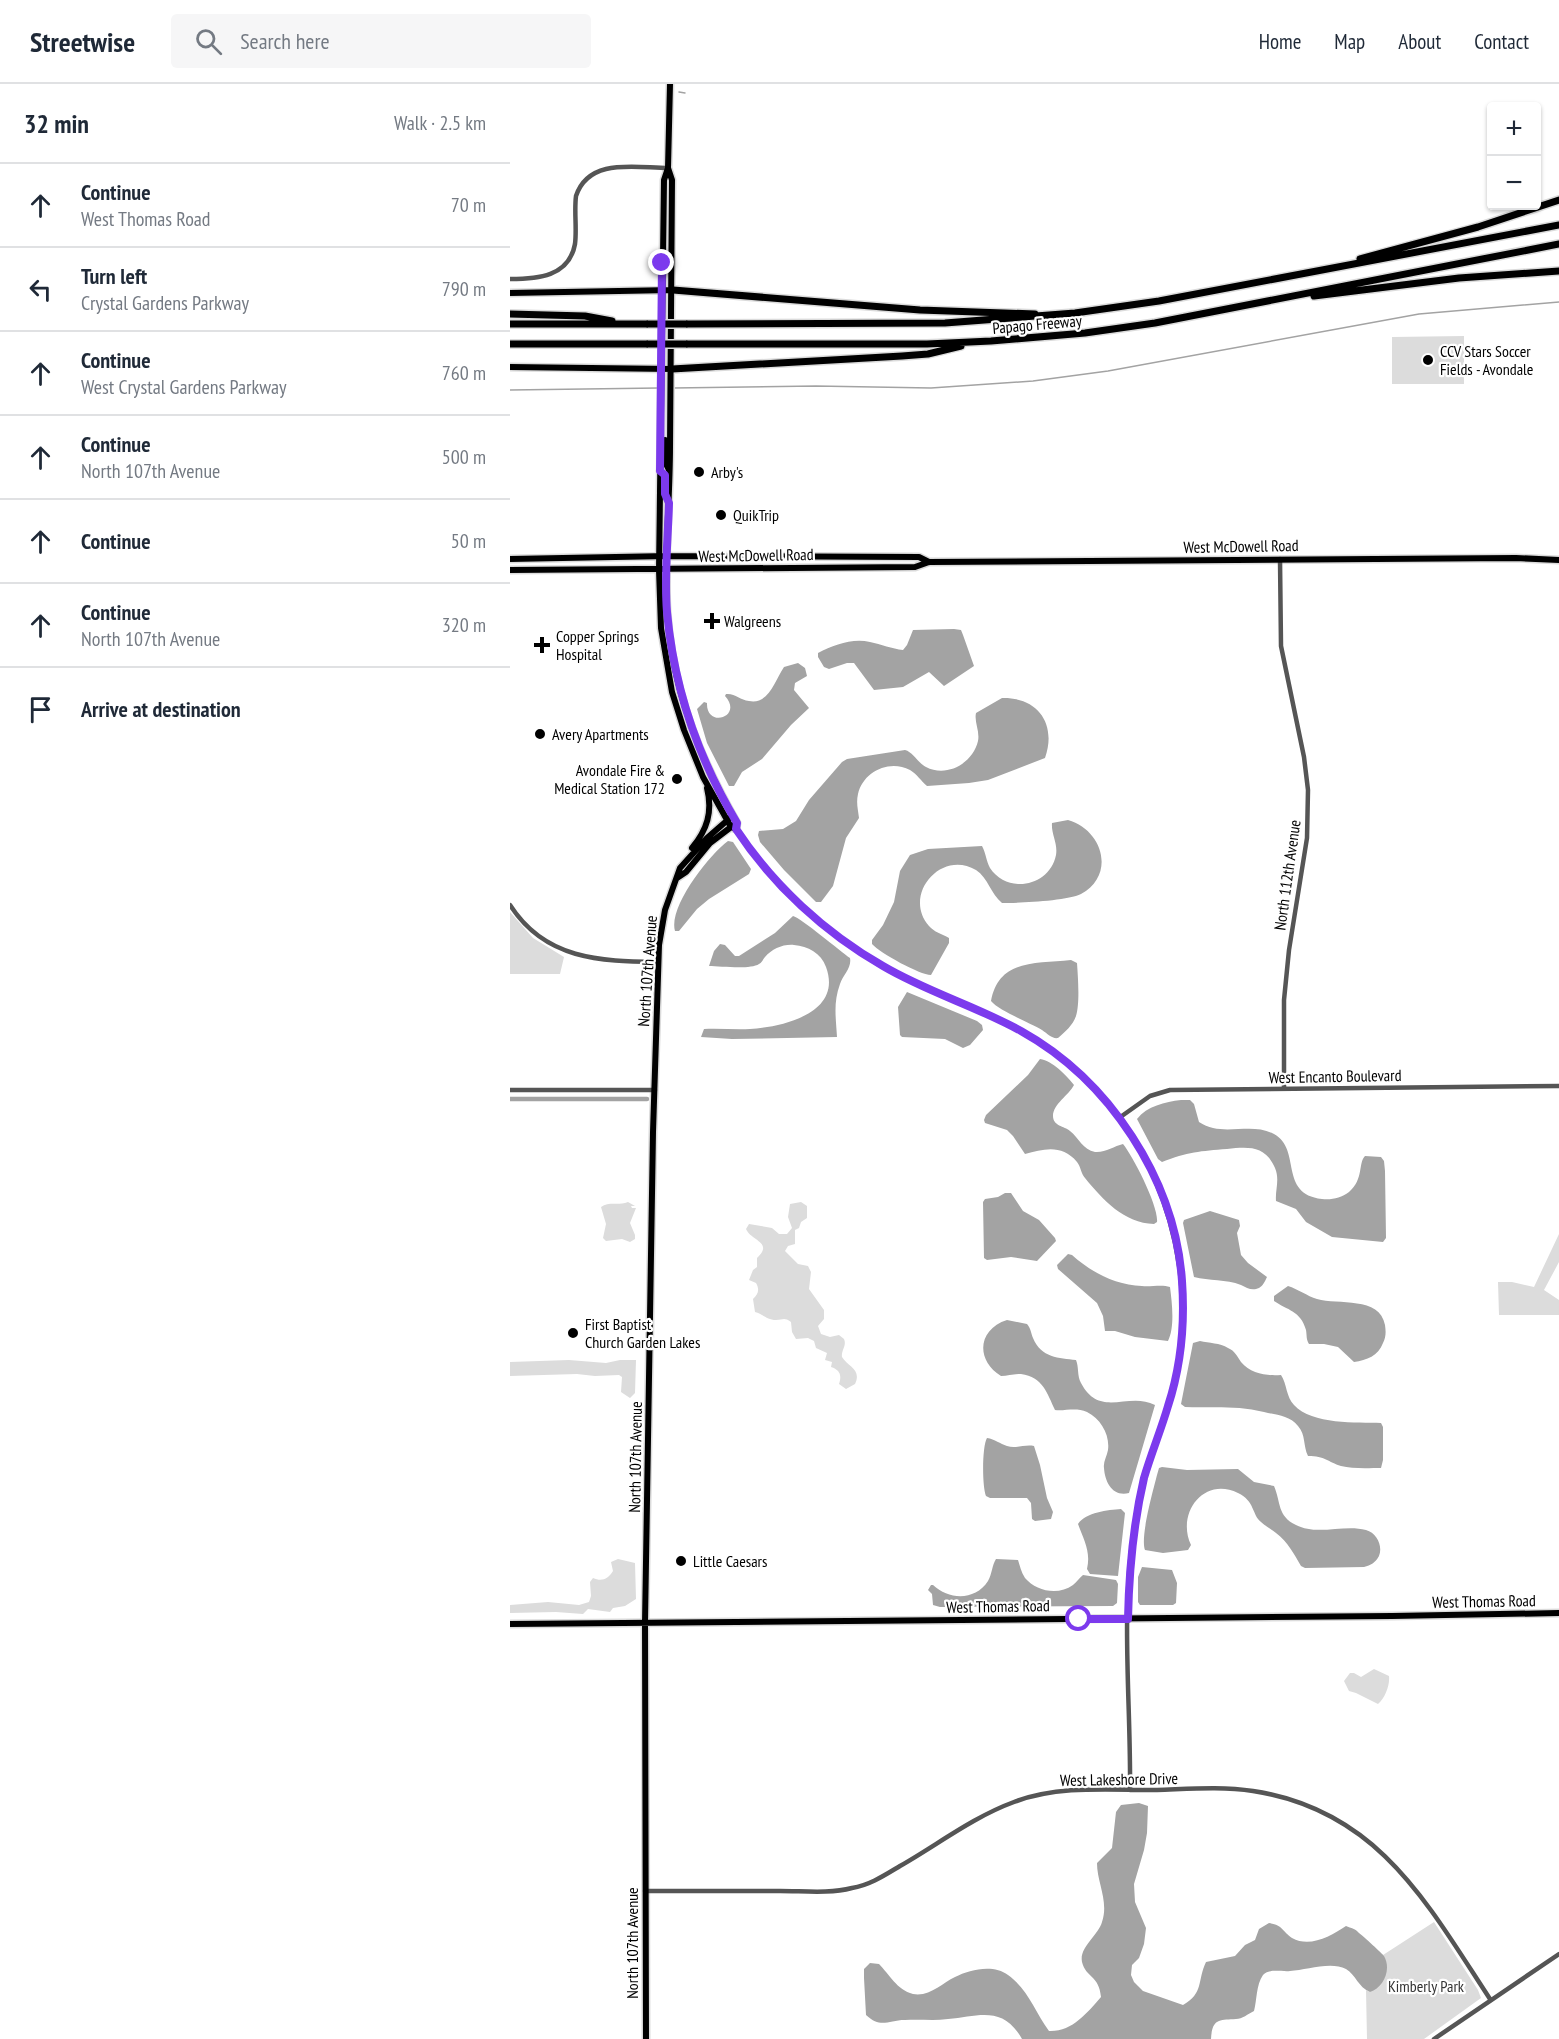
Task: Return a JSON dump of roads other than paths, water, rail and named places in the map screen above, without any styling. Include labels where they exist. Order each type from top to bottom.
[{"type":"highway","points":[[1344,265],[1369,256],[1448,236],[1559,200]]},
{"type":"highway","name":"Papago Freeway","points":[[510,324],[945,323],[1056,315],[1159,301],[1559,225]]},
{"type":"highway","name":"Papago Freeway","points":[[510,344],[918,344],[978,342],[1094,332],[1155,323],[1559,244]]},
{"type":"highway","points":[[1281,299],[1459,278],[1559,271]]},
{"type":"highway","points":[[673,290],[920,310],[1056,315]]},
{"type":"highway","points":[[510,314],[585,316],[633,324]]},
{"type":"highway","points":[[672,369],[902,357],[928,354],[978,342]]},
{"type":"main road","points":[[670,84],[668,168],[664,180],[659,612],[677,712],[703,777],[733,822]]},
{"type":"main road","points":[[668,168],[672,180],[673,290],[667,612],[676,675],[687,716],[701,755],[733,822]]},
{"type":"main road","points":[[510,293],[673,290]]},
{"type":"main road","points":[[510,367],[672,369]]},
{"type":"main road","points":[[661,422],[664,425],[666,464],[670,471]]},
{"type":"main road","points":[[660,471],[665,475],[665,494],[669,503]]},
{"type":"main road","name":"West McDowell Road","points":[[510,559],[659,556],[919,557],[929,562]]},
{"type":"main road","name":"West McDowell Road","points":[[510,570],[915,567],[929,562],[1557,558]]},
{"type":"main road","points":[[694,758],[701,755]]},
{"type":"main road","points":[[687,858],[708,821],[710,800],[703,777]]},
{"type":"main road","name":"North 107th Avenue","points":[[646,2039],[645,1623],[658,962],[665,910],[680,868],[687,858],[733,822]]},
{"type":"main road","name":"North 107th Avenue","points":[[676,879],[686,872],[710,843],[733,822]]},
{"type":"main road","name":"West Thomas Road","points":[[510,1624],[1559,1613]]},
{"type":"street","points":[[510,279],[542,278],[553,274],[571,256],[575,243],[576,196],[579,188],[592,174],[612,167],[668,168]]},
{"type":"street","name":"North 112th Avenue","points":[[1280,560],[1281,646],[1304,757],[1308,790],[1307,838],[1284,1000],[1284,1088]]},
{"type":"street","points":[[733,822],[753,852],[800,905],[836,935],[885,967],[991,1016],[1040,1042],[1078,1073],[1119,1118],[1154,1178],[1171,1222],[1182,1278],[1183,1311],[1179,1359],[1172,1393],[1145,1476],[1134,1531],[1129,1572],[1130,1790]]},
{"type":"street","points":[[510,905],[537,934],[571,953],[604,961],[658,962]]},
{"type":"street","name":"West Encanto Boulevard","points":[[1119,1118],[1150,1096],[1170,1089],[1559,1086]]},
{"type":"street","points":[[510,1090],[655,1089]]},
{"type":"street","name":"West Lakeshore Drive","points":[[645,1891],[851,1889],[873,1881],[960,1830],[1012,1803],[1048,1793],[1070,1790],[1251,1791],[1318,1809],[1364,1836],[1405,1876],[1490,2000]]},
{"type":"street","points":[[1434,2039],[1559,1954]]},
{"type":"waterway","points":[[679,92],[685,93]]},
{"type":"waterway","points":[[673,388],[816,386],[931,388],[1033,381],[1108,371],[1419,314],[1559,302]]},
{"type":"waterway","points":[[510,390],[659,388]]},
{"type":"waterway","points":[[510,1099],[647,1099]]},
{"type":"place","name":"CCV Stars Soccer Fields - Avondale","points":[[1428,360]]},
{"type":"place","name":"Arby's","points":[[699,472]]},
{"type":"place","name":"QuikTrip","points":[[721,515]]},
{"type":"place","name":"Walgreens","points":[[712,621]]},
{"type":"place","name":"Copper Springs Hospital","points":[[542,645]]},
{"type":"place","name":"Avery Apartments","points":[[540,734]]},
{"type":"place","name":"Avondale Fire & Medical Station 172","points":[[677,779]]},
{"type":"place","name":"First Baptist Church Garden Lakes","points":[[573,1333]]},
{"type":"place","name":"Little Caesars","points":[[681,1561]]},
{"type":"park label","name":"Kimberly Park","points":[[1426,1986]]}]
